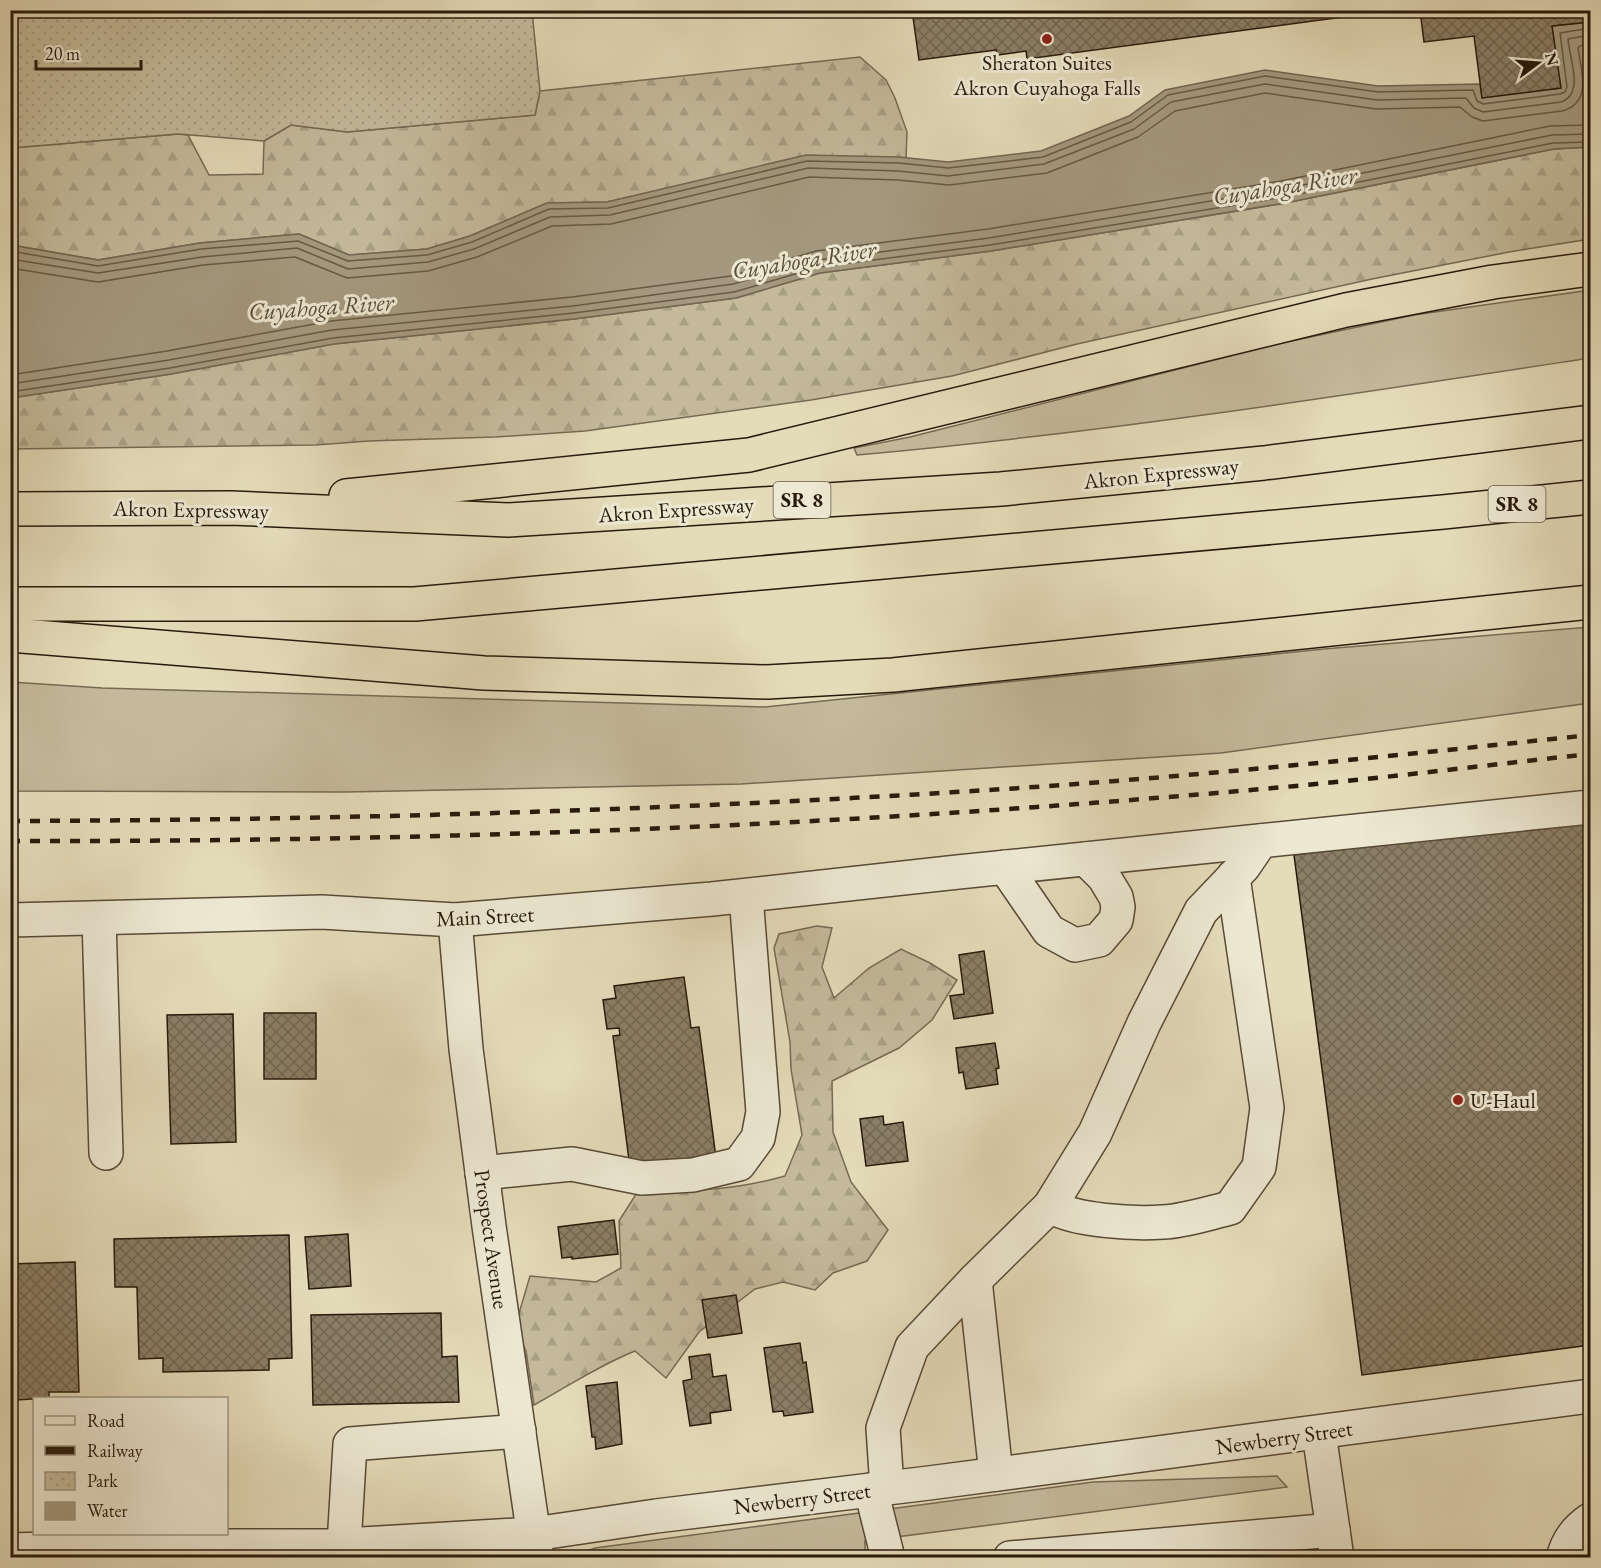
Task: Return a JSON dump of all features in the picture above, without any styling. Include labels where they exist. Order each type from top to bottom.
[{"type":"highway","points":[[231,508],[749,455],[1346,310],[1493,282],[1590,269]]},
{"type":"highway","name":"Akron Expressway","points":[[10,508],[231,508],[508,520],[1001,489],[1264,463],[1590,422]]},
{"type":"highway","name":"SR 8","points":[[10,604],[416,604],[1590,497]]},
{"type":"highway","points":[[10,635],[484,673],[767,682],[893,675],[1590,602]]},
{"type":"street","name":"Main Street","points":[[10,920],[322,912],[455,920],[746,896],[1590,807]]},
{"type":"street","points":[[888,1557],[879,1489],[883,1428],[912,1347],[975,1280],[1050,1206],[1095,1133],[1144,1023],[1201,911],[1244,866],[1261,841]]},
{"type":"street","points":[[1005,867],[1049,932],[1075,945],[1099,940],[1116,920],[1118,907],[1116,897],[1104,877],[1086,859]]},
{"type":"street","points":[[1050,1206],[1058,1211],[1106,1221],[1164,1222],[1230,1208],[1259,1167],[1267,1108],[1233,877]]},
{"type":"street","points":[[482,1173],[572,1164],[642,1178],[693,1175],[739,1164],[758,1138],[763,1112],[746,896]]},
{"type":"street","points":[[99,919],[106,1153]]},
{"type":"street","name":"Prospect Avenue","points":[[455,920],[466,1049],[535,1546]]},
{"type":"street","points":[[975,1280],[996,1474]]},
{"type":"street","name":"Newberry Street","points":[[10,1550],[158,1546],[535,1546],[656,1516],[1319,1433],[1590,1396]]},
{"type":"street","points":[[345,1545],[350,1444],[519,1431]]},
{"type":"street","points":[[1011,1557],[1335,1544],[1319,1433]]},
{"type":"street","points":[[1563,1557],[1577,1529],[1590,1520]]},
{"type":"green space","points":[[11,10],[532,11],[540,91],[535,115],[347,132],[291,125],[264,141],[178,134],[12,148],[11,154]]},
{"type":"green space","points":[[860,57],[886,80],[895,98],[907,132],[906,158],[703,180],[607,202],[547,203],[470,236],[427,249],[349,255],[299,234],[200,243],[98,260],[11,245],[10,148],[188,135],[209,175],[263,174],[264,141],[291,125],[347,132],[535,115],[540,91]]},
{"type":"green space","points":[[1590,147],[1590,239],[1509,252],[1372,279],[1077,344],[952,376],[811,400],[585,431],[316,445],[11,449],[11,398],[171,374],[334,344],[574,319],[736,298],[820,273],[991,251],[1285,203],[1554,149]]},
{"type":"green space","points":[[1590,290],[1590,358],[1224,412],[1041,436],[857,455],[854,448],[910,437],[1282,343],[1414,315]]},
{"type":"green space","points":[[1590,627],[1590,703],[1221,753],[741,784],[346,792],[11,791],[11,682],[102,688],[765,707],[1324,649]]},
{"type":"green space","points":[[817,926],[832,928],[822,967],[834,998],[869,968],[901,949],[957,980],[932,1020],[899,1048],[832,1081],[833,1132],[851,1182],[888,1230],[867,1261],[833,1273],[815,1290],[783,1282],[755,1289],[699,1332],[666,1378],[635,1351],[597,1369],[534,1405],[526,1351],[515,1327],[530,1276],[596,1282],[621,1268],[619,1221],[638,1191],[712,1189],[747,1185],[785,1176],[802,1135],[791,1069],[790,1042],[774,948],[779,934]]},
{"type":"green space","points":[[1277,1476],[1287,1487],[865,1541],[865,1557],[567,1558],[595,1548],[1093,1482]]},
{"type":"water","name":"Cuyahoga River","points":[[1590,22],[1590,147],[1554,149],[1285,203],[991,251],[820,273],[736,298],[574,319],[334,344],[171,374],[11,398],[11,245],[98,260],[200,243],[299,234],[349,255],[427,249],[470,236],[547,203],[607,202],[806,155],[899,157],[948,162],[1041,151],[1129,116],[1165,90],[1265,70],[1378,86],[1480,84],[1482,98],[1560,88],[1552,26]]},
{"type":"building","name":"Sheraton Suites Akron Cuyahoga Falls","points":[[912,10],[1396,10],[1027,59],[1026,51],[998,55],[996,50],[919,60]]},
{"type":"building","points":[[1420,10],[1590,10],[1590,22],[1552,26],[1561,88],[1482,98],[1474,36],[1424,42]]},
{"type":"building","name":"U-Haul","points":[[1590,817],[1590,1345],[1362,1375],[1294,855]]},
{"type":"building","points":[[984,951],[993,1013],[954,1019],[950,996],[964,994],[959,955]]},
{"type":"building","points":[[684,977],[691,1028],[699,1027],[716,1158],[630,1168],[613,1036],[620,1035],[619,1028],[607,1029],[603,1000],[616,998],[614,986]]},
{"type":"building","points":[[264,1013],[316,1013],[316,1079],[264,1079]]},
{"type":"building","points":[[233,1014],[236,1142],[171,1144],[167,1015]]},
{"type":"building","points":[[995,1043],[999,1068],[996,1069],[998,1084],[966,1089],[963,1072],[959,1073],[956,1048]]},
{"type":"building","points":[[883,1116],[884,1125],[903,1122],[908,1161],[866,1166],[860,1119]]},
{"type":"building","points":[[614,1220],[618,1254],[562,1258],[558,1227]]},
{"type":"building","points":[[348,1234],[351,1286],[309,1289],[305,1237]]},
{"type":"building","points":[[289,1235],[292,1358],[269,1359],[269,1370],[163,1372],[163,1358],[139,1359],[137,1287],[115,1287],[114,1239]]},
{"type":"building","points":[[75,1262],[79,1392],[49,1392],[49,1397],[16,1400],[16,1394],[10,1394],[10,1264]]},
{"type":"building","points":[[736,1295],[742,1333],[708,1338],[702,1300]]},
{"type":"building","points":[[441,1313],[442,1357],[457,1356],[459,1402],[313,1405],[311,1315]]},
{"type":"building","points":[[800,1343],[803,1363],[806,1362],[813,1412],[784,1416],[783,1411],[773,1412],[764,1348]]},
{"type":"building","points":[[710,1354],[713,1377],[726,1375],[731,1410],[710,1413],[711,1423],[690,1426],[683,1381],[692,1379],[689,1357]]},
{"type":"building","points":[[617,1382],[622,1444],[596,1449],[595,1437],[592,1437],[586,1386]]},
{"type":"railway","points":[[10,821],[389,816],[642,808],[894,796],[1163,777],[1590,735]]},
{"type":"railway","points":[[10,841],[335,838],[821,821],[983,811],[1306,785],[1590,754]]},
{"type":"place","name":"Sheraton Suites Akron Cuyahoga Falls","points":[[1047,39]]},
{"type":"place","name":"U-Haul","points":[[1458,1100]]}]
